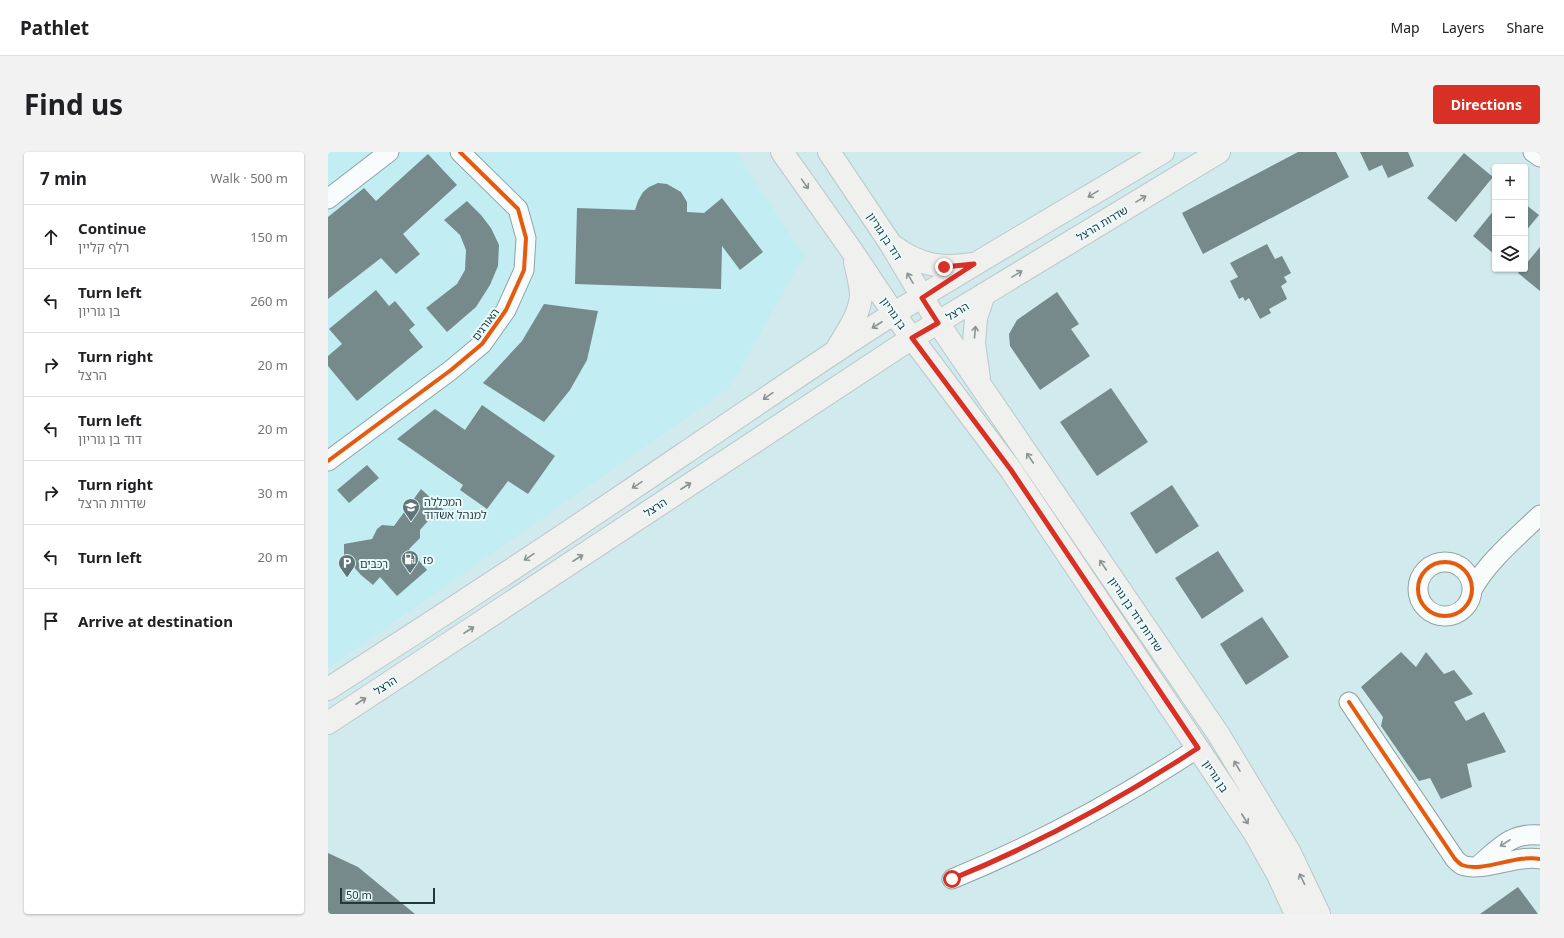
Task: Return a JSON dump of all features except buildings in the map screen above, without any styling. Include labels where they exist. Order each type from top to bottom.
[{"type":"main road","name":"בן גוריון","points":[[782,152],[852,251],[894,314],[1011,470],[1254,832],[1278,875],[1296,914]]},
{"type":"main road","name":"דוד בן גוריון","points":[[829,152],[890,244],[938,323]]},
{"type":"main road","points":[[328,689],[502,576],[894,314],[922,298],[974,264],[1163,152]]},
{"type":"main road","name":"שדרות הרצל","points":[[984,294],[1219,152]]},
{"type":"main road","points":[[890,244],[904,254],[937,266],[944,267],[974,264]]},
{"type":"main road","points":[[834,353],[852,325],[858,312],[860,302],[859,284],[852,251]]},
{"type":"main road","points":[[980,384],[974,343],[976,318],[984,294]]},
{"type":"main road","name":"הרצל","points":[[328,723],[912,338],[984,294]]},
{"type":"main road","name":"שדרות דוד בן גוריון","points":[[938,323],[1219,735],[1289,851],[1319,914]]},
{"type":"street","points":[[328,199],[389,152]]},
{"type":"street","name":"האורגים","points":[[328,461],[451,370],[482,344],[506,310],[524,270],[526,238],[518,208],[460,152]]},
{"type":"street","points":[[1533,152],[1540,156]]},
{"type":"street","points":[[1537,152],[1540,156]]},
{"type":"street","points":[[1472,590],[1468,577],[1460,568],[1448,563],[1441,563],[1428,569],[1420,581],[1418,593],[1420,600],[1430,612],[1438,615],[1446,616],[1455,614],[1463,609],[1468,602],[1476,581],[1511,543],[1540,515]]},
{"type":"street","points":[[1460,568],[1484,558],[1511,543]]},
{"type":"street","points":[[1349,702],[1455,859],[1462,865],[1478,866],[1503,863],[1531,857],[1540,859]]},
{"type":"street","points":[[952,879],[995,861],[1054,833],[1145,783],[1198,748]]},
{"type":"street","points":[[1478,866],[1498,848],[1510,840],[1529,834],[1540,835]]},
{"type":"shaded area","points":[[328,152],[736,152],[804,256],[729,388],[328,668]]},
{"type":"cycle path","points":[[328,461],[451,370],[482,344],[506,310],[524,270],[526,238],[518,209],[460,152]]},
{"type":"cycle path","points":[[1445,562],[1455,564],[1464,570],[1470,579],[1472,589],[1470,599],[1464,608],[1455,614],[1445,616],[1435,614],[1426,608],[1420,599],[1418,589],[1420,579],[1426,570],[1435,564],[1445,562]]},
{"type":"cycle path","points":[[1349,702],[1459,863],[1470,867],[1479,867],[1521,859],[1540,859]]},
{"type":"cycle path","points":[[952,879],[1016,851],[1078,820],[1109,803],[1198,748]]},
{"type":"place","name":"המכללה למנהל אשדוד","points":[[411,522]]},
{"type":"place","name":"פז","points":[[410,574]]},
{"type":"place","name":"רכבים","points":[[347,578]]},
{"type":"route","points":[[944,267],[974,264],[922,298],[938,323],[912,338],[1011,470],[1164,700],[1198,748],[1145,783],[1054,833],[995,861],[952,879]]}]
